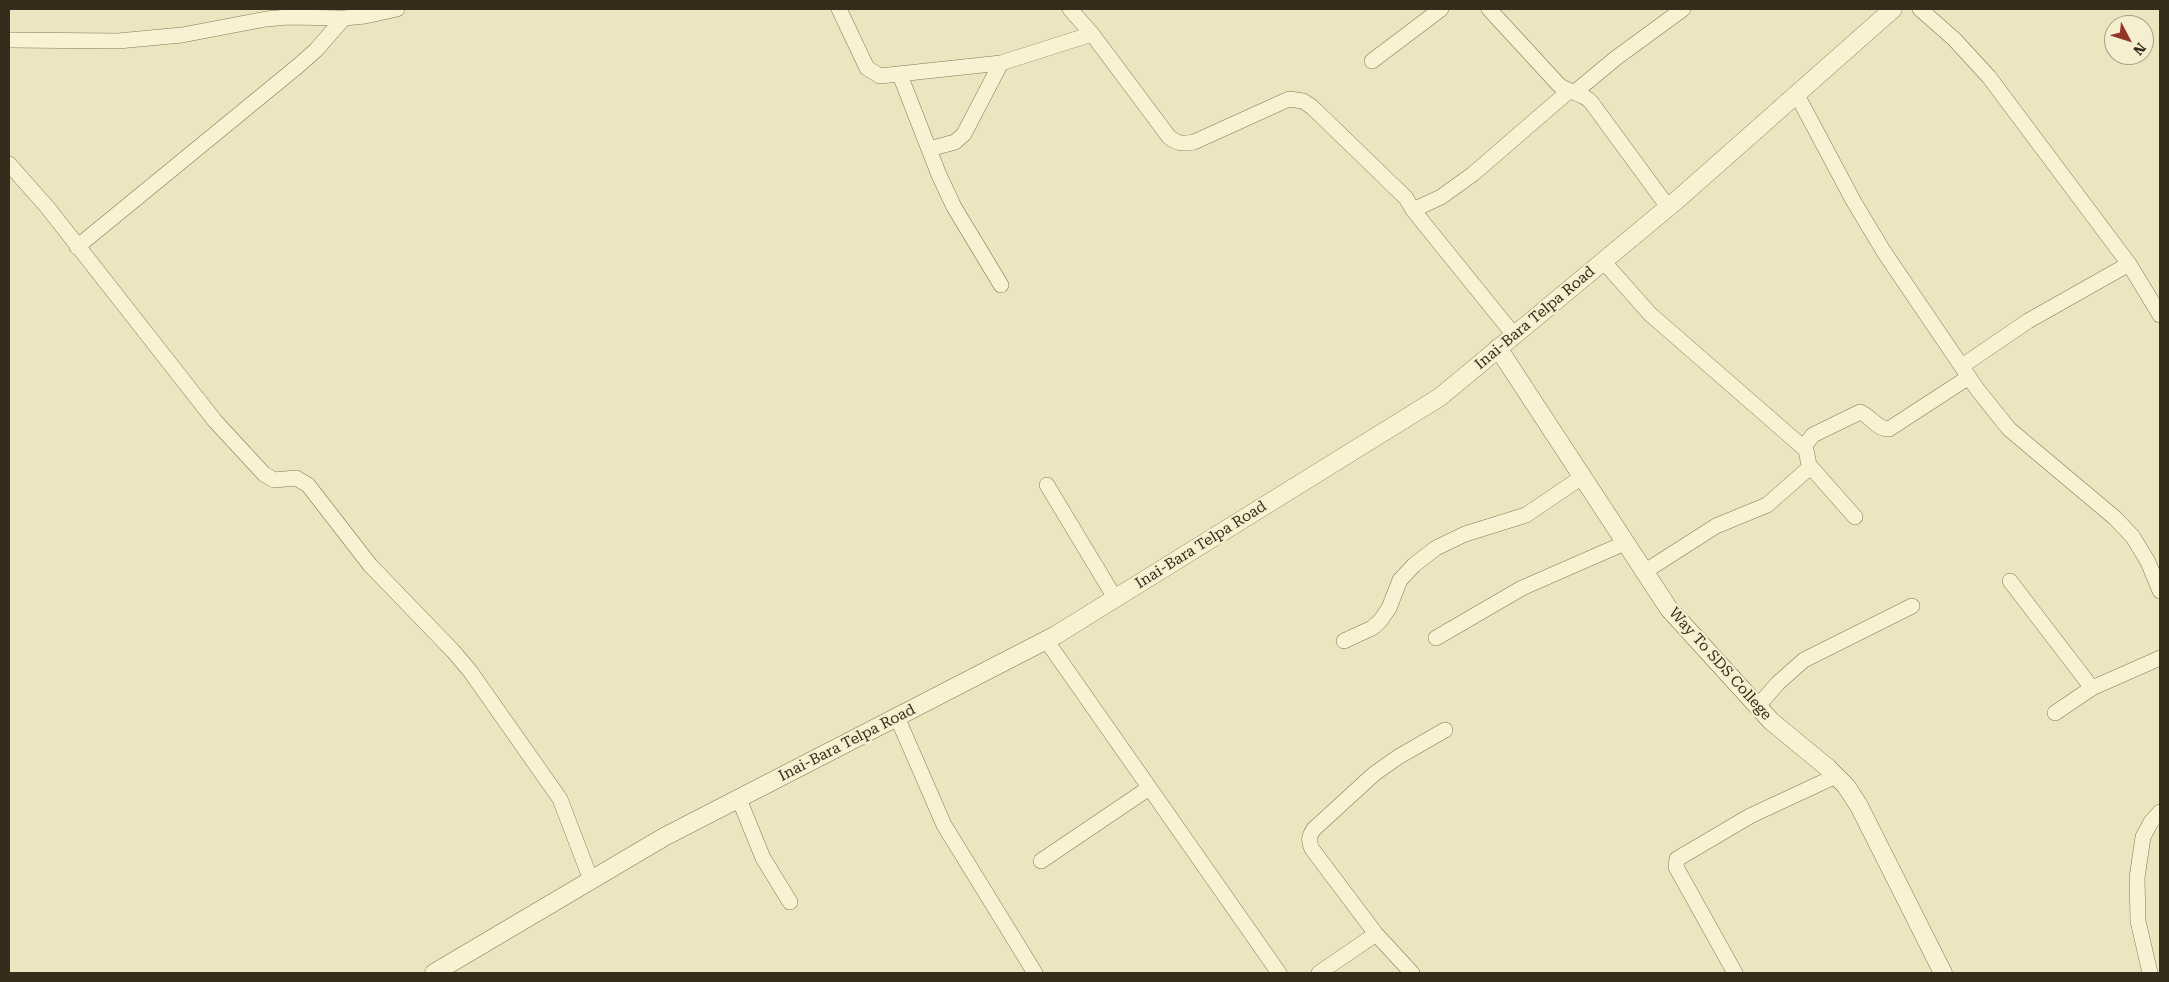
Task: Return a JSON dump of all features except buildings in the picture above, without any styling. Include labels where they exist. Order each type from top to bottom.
[{"type":"street","points":[[9,40],[118,42],[182,35],[266,19],[288,17],[344,18],[365,16],[397,9]]},
{"type":"street","points":[[839,9],[867,68],[880,76],[1001,63],[1092,34]]},
{"type":"street","points":[[1070,9],[1092,34],[1169,137],[1180,144],[1194,142],[1289,99],[1296,98],[1312,107],[1406,198],[1413,210],[1514,335]]},
{"type":"street","points":[[1372,60],[1441,9]]},
{"type":"street","points":[[1489,9],[1552,78],[1572,92],[1585,96],[1592,102],[1668,207]]},
{"type":"street","points":[[1413,210],[1441,197],[1472,174],[1572,92],[1683,9]]},
{"type":"street","name":"Inai-Bara Telpa Road","points":[[434,973],[664,837],[1046,640],[1440,397],[1668,207],[1893,9]]},
{"type":"street","points":[[1920,9],[1954,39],[1988,77],[2129,264],[2160,315]]},
{"type":"street","points":[[76,247],[298,66],[316,50],[344,18]]},
{"type":"street","points":[[929,149],[954,142],[964,134],[1001,63]]},
{"type":"street","points":[[900,75],[954,207],[1001,285]]},
{"type":"street","points":[[1797,95],[1854,202],[1884,252],[1965,372],[2008,429],[2114,518],[2154,558],[2160,591]]},
{"type":"street","points":[[9,164],[44,202],[76,247],[215,421],[264,474],[274,480],[296,478],[308,485],[370,566],[454,651],[560,799],[591,880]]},
{"type":"street","points":[[1603,261],[1650,314],[1805,449]]},
{"type":"street","points":[[1855,517],[1809,465],[1805,449],[1806,441],[1813,435],[1857,412],[1866,415],[1879,427],[1889,429],[1965,372],[2028,321],[2129,264]]},
{"type":"street","name":"Way To SDS College","points":[[1498,348],[1668,609],[1771,721],[1846,786],[1859,806],[1943,973]]},
{"type":"street","points":[[1644,572],[1716,526],[1767,505],[1808,469],[1809,465]]},
{"type":"street","points":[[1344,640],[1372,628],[1380,621],[1389,608],[1400,580],[1414,565],[1436,548],[1465,534],[1526,515],[1582,477]]},
{"type":"street","points":[[1047,485],[1115,598]]},
{"type":"street","points":[[1436,638],[1522,588],[1625,543]]},
{"type":"street","points":[[2010,581],[2092,688]]},
{"type":"street","points":[[1757,707],[1778,683],[1804,660],[1912,606]]},
{"type":"street","points":[[1046,640],[1279,973]]},
{"type":"street","points":[[2055,714],[2092,688],[2160,658]]},
{"type":"street","points":[[896,717],[944,825],[1035,973]]},
{"type":"street","points":[[1412,973],[1376,934],[1312,849],[1309,844],[1310,834],[1374,774],[1398,757],[1445,730]]},
{"type":"street","points":[[1736,973],[1676,867],[1677,859],[1750,816],[1836,776]]},
{"type":"street","points":[[1041,861],[1150,788]]},
{"type":"street","points":[[739,799],[763,858],[790,902]]},
{"type":"street","points":[[2150,973],[2138,921],[2137,878],[2143,836],[2151,822],[2160,812]]},
{"type":"street","points":[[1319,973],[1376,934]]}]
